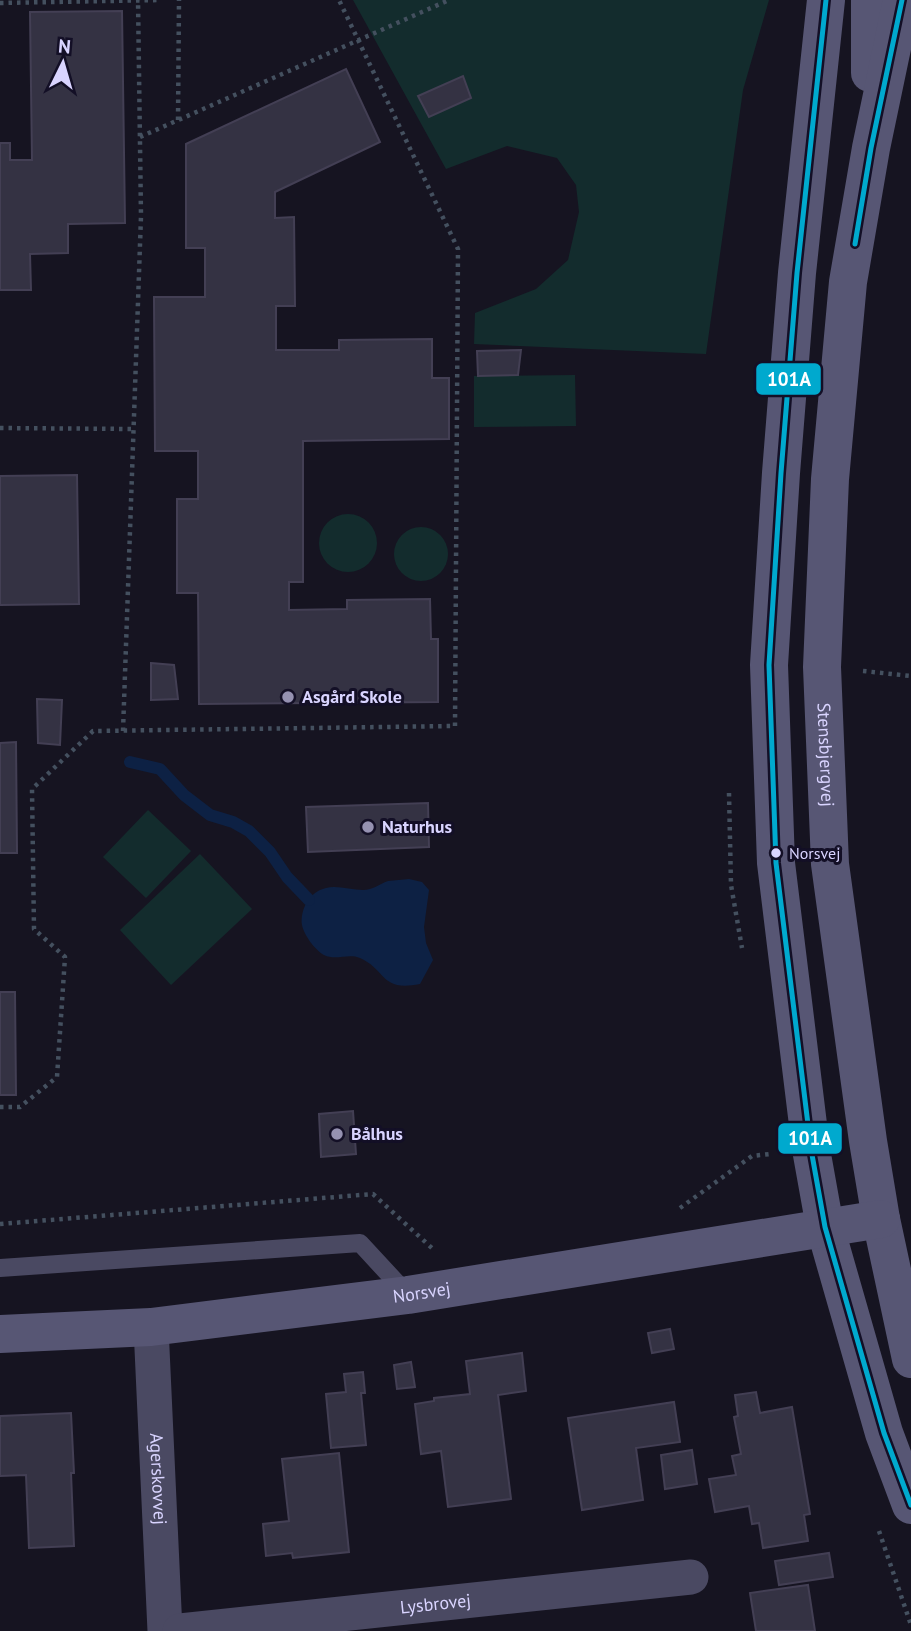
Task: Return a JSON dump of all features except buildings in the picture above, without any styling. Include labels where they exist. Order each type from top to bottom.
[{"type":"street","points":[[826,0],[797,273],[780,473],[769,665],[776,863],[811,1149],[825,1227],[884,1433],[911,1504]]},
{"type":"street","name":"Stensbjergvej","points":[[870,0],[871,148]]},
{"type":"street","name":"Stensbjergvej","points":[[902,0],[871,148],[848,282],[830,479],[822,667],[830,864],[868,1141],[881,1219],[911,1359]]},
{"type":"street","name":"Norsvej","points":[[0,1334],[151,1327],[408,1295],[881,1219]]},
{"type":"street","name":"Agerskovvej","points":[[151,1327],[165,1631]]},
{"type":"street","name":"Lysbrovej","points":[[180,1631],[691,1577]]},
{"type":"lane","points":[[0,1268],[360,1243],[408,1295]]},
{"type":"path","points":[[123,731],[141,216],[138,0]]},
{"type":"path","points":[[0,3],[162,0]]},
{"type":"path","points":[[178,120],[179,0]]},
{"type":"path","points":[[0,1108],[20,1107],[57,1077],[65,957],[34,929],[32,789],[93,731],[455,726],[458,248],[340,0]]},
{"type":"path","points":[[140,138],[449,0]]},
{"type":"path","points":[[0,428],[134,429]]},
{"type":"path","points":[[670,1213],[681,1208],[752,1156],[811,1149]]},
{"type":"path","points":[[0,1224],[373,1194],[440,1255]]},
{"type":"green space","points":[[353,0],[769,0],[743,90],[706,354],[474,344],[475,313],[536,289],[568,260],[579,212],[576,185],[557,158],[507,146],[446,169]]},
{"type":"green space","points":[[575,375],[576,426],[474,427],[474,376]]},
{"type":"green space","points":[[348,514],[364,519],[372,527],[377,543],[372,559],[364,567],[348,572],[332,567],[324,559],[319,543],[324,527],[332,519]]},
{"type":"green space","points":[[426,527],[436,531],[444,539],[448,554],[444,569],[436,577],[416,581],[406,577],[398,569],[394,549],[398,539],[406,531]]},
{"type":"green space","points":[[148,810],[191,851],[146,898],[103,857]]},
{"type":"green space","points":[[200,854],[252,909],[171,985],[120,930]]},
{"type":"water","points":[[409,879],[422,882],[429,890],[424,927],[426,943],[433,960],[420,984],[407,986],[391,982],[360,958],[324,955],[305,933],[302,925],[304,908],[310,898],[320,890],[335,887],[367,890],[388,881]]},
{"type":"waterway","points":[[130,762],[160,769],[184,795],[210,815],[233,822],[249,831],[309,900]]},
{"type":"transit line","name":"101A","points":[[826,0],[797,273],[769,665],[776,863],[811,1149],[825,1227],[884,1433],[911,1505]]},
{"type":"transit line","name":"101A","points":[[855,244],[871,148],[902,0]]},
{"type":"place","name":"Asgård Skole","points":[[288,697]]},
{"type":"place","name":"Naturhus","points":[[368,827]]},
{"type":"place","name":"Norsvej","points":[[776,853]]},
{"type":"place","name":"Bålhus","points":[[337,1134]]}]
